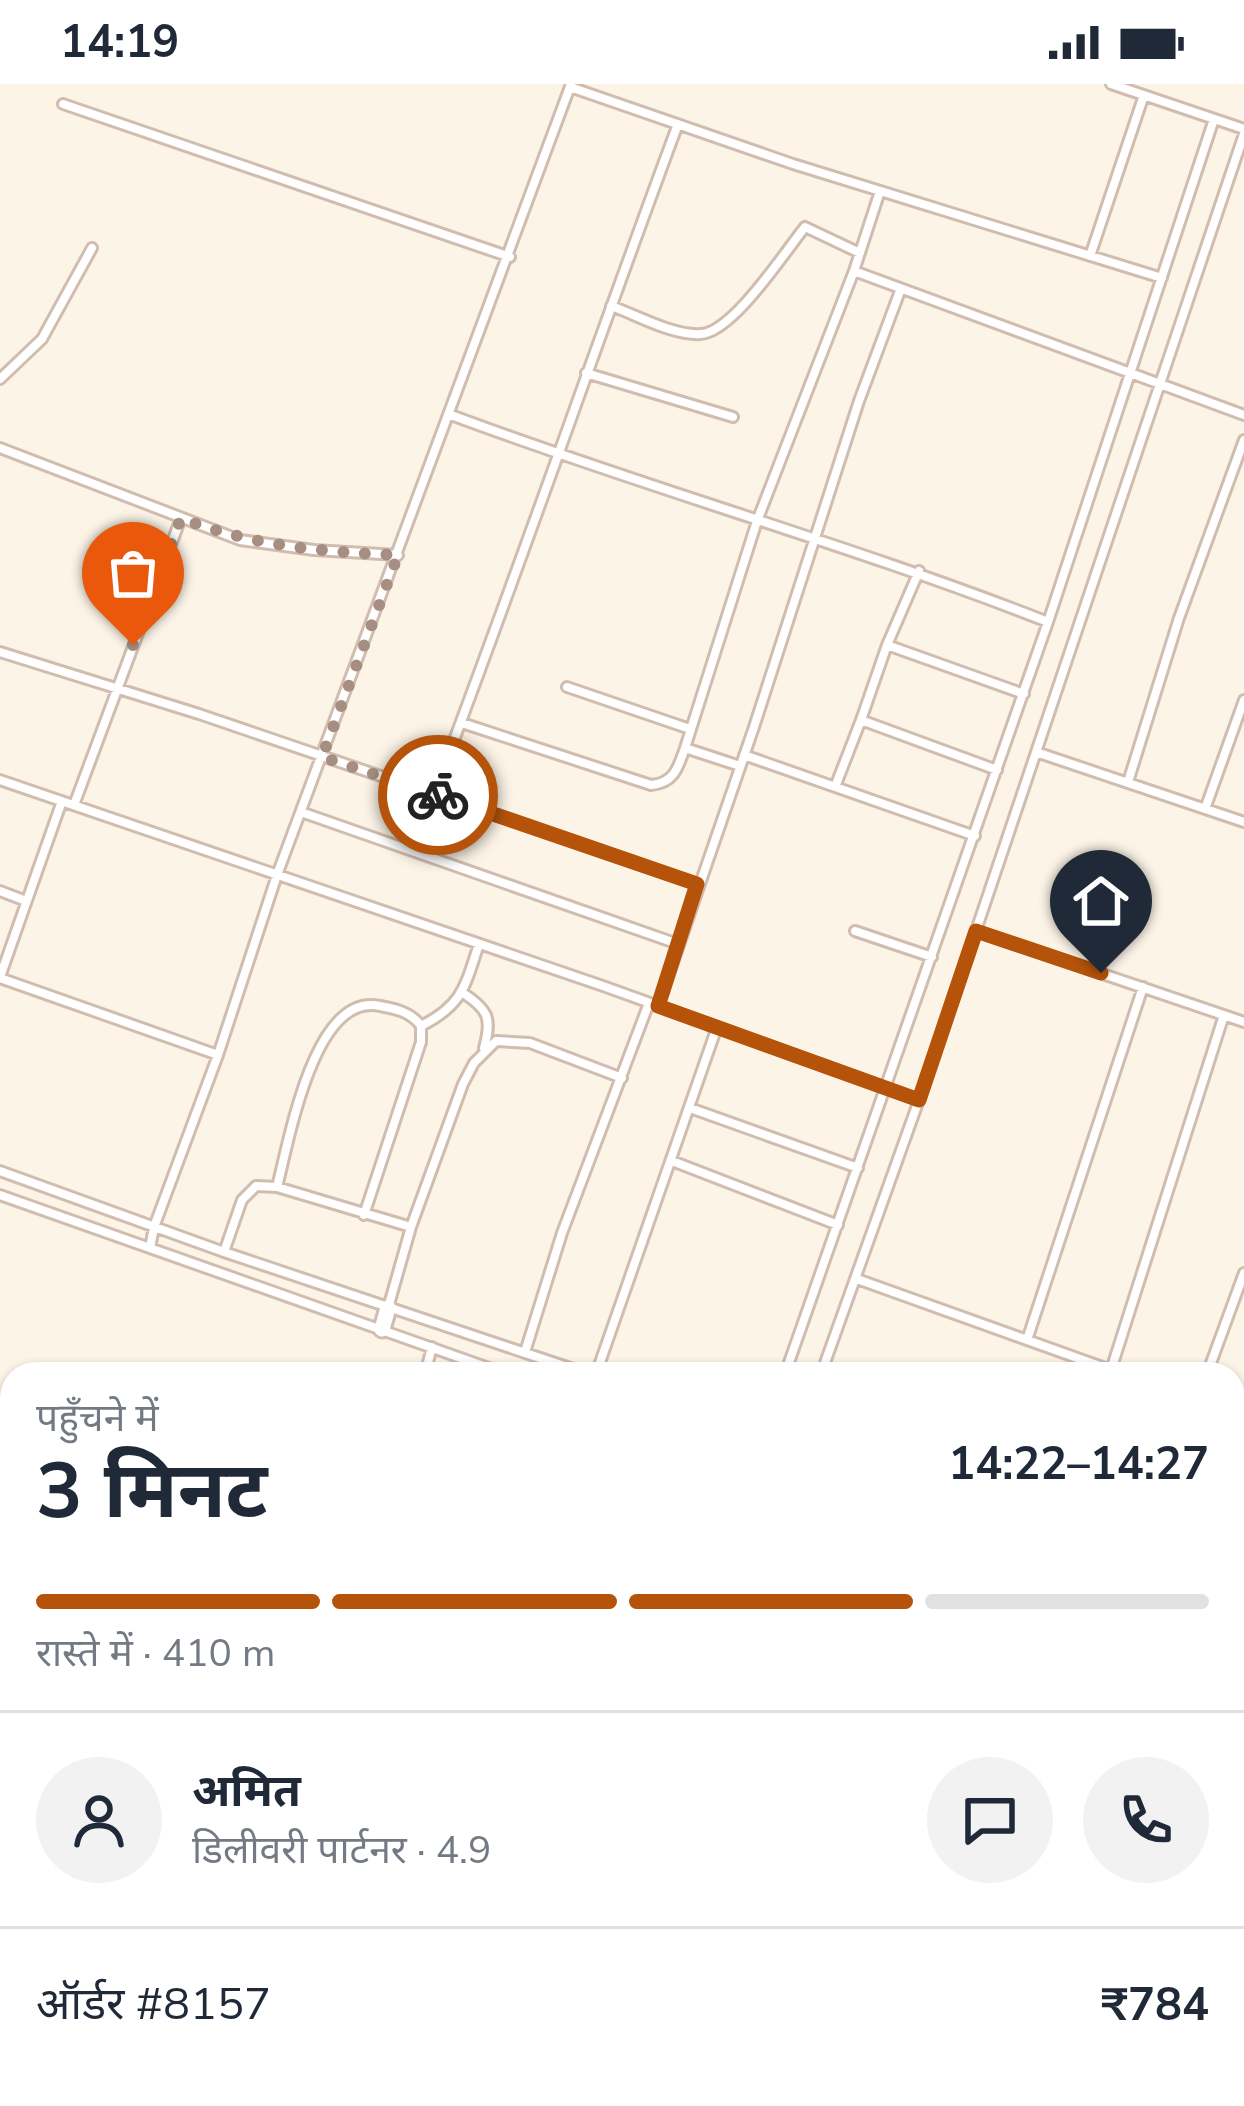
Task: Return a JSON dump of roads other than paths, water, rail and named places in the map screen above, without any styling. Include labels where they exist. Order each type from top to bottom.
[{"type":"street","points":[[382,1329],[388,1308]]},
{"type":"lane","points":[[826,1362],[919,1100],[1244,131],[1112,84]]},
{"type":"lane","points":[[150,1248],[277,875],[570,85],[880,191],[1162,278]]},
{"type":"lane","points":[[1090,256],[1144,95]]},
{"type":"lane","points":[[63,104],[509,256]]},
{"type":"lane","points":[[789,1362],[1024,694],[1214,119]]},
{"type":"lane","points":[[412,851],[678,124]]},
{"type":"lane","points":[[462,723],[651,785],[674,776],[758,521],[854,272],[880,191]]},
{"type":"lane","points":[[610,306],[686,333],[707,334],[735,314],[805,227],[860,253]]},
{"type":"lane","points":[[0,379],[42,339],[92,248]]},
{"type":"lane","points":[[854,272],[1244,416]]},
{"type":"lane","points":[[525,1352],[562,1233],[678,944],[900,291]]},
{"type":"lane","points":[[586,374],[734,418]]},
{"type":"lane","points":[[451,415],[556,454],[919,571],[1048,622]]},
{"type":"lane","points":[[1128,782],[1179,618],[1244,440]]},
{"type":"lane","points":[[0,448],[240,540],[398,555]]},
{"type":"lane","points":[[74,805],[181,518]]},
{"type":"lane","points":[[835,788],[919,571]]},
{"type":"lane","points":[[887,645],[1024,694]]},
{"type":"lane","points":[[0,652],[117,687],[697,884]]},
{"type":"lane","points":[[567,687],[690,729]]},
{"type":"lane","points":[[1205,809],[1244,700]]},
{"type":"lane","points":[[861,720],[998,770]]},
{"type":"lane","points":[[685,748],[835,788],[975,836]]},
{"type":"lane","points":[[1036,752],[1244,822]]},
{"type":"lane","points":[[0,780],[919,1100]]},
{"type":"lane","points":[[62,801],[0,978],[218,1055]]},
{"type":"lane","points":[[301,812],[678,944]]},
{"type":"lane","points":[[0,891],[26,901]]},
{"type":"lane","points":[[976,931],[1244,1022]]},
{"type":"lane","points":[[855,932],[932,957]]},
{"type":"lane","points":[[421,1026],[446,1014],[463,993],[479,944]]},
{"type":"lane","points":[[1027,1340],[1143,987]]},
{"type":"lane","points":[[463,993],[485,1008],[491,1022],[484,1050]]},
{"type":"lane","points":[[277,1187],[311,1068],[340,1017],[358,1005],[371,1004],[408,1013],[421,1026],[421,1042],[364,1215]]},
{"type":"lane","points":[[1114,1362],[1223,1015]]},
{"type":"lane","points":[[597,1362],[717,1028]]},
{"type":"lane","points":[[388,1308],[446,1126],[473,1063],[484,1050],[496,1041],[530,1043],[622,1078]]},
{"type":"lane","points":[[690,1108],[858,1168]]},
{"type":"lane","points":[[672,1161],[838,1225]]},
{"type":"lane","points":[[0,1171],[154,1228],[555,1362]]},
{"type":"lane","points":[[224,1252],[236,1213],[256,1186],[277,1187],[411,1227]]},
{"type":"lane","points":[[0,1195],[473,1362]]},
{"type":"lane","points":[[1211,1362],[1244,1273]]},
{"type":"lane","points":[[857,1279],[1089,1362]]},
{"type":"lane","points":[[428,1362],[432,1347]]}]
